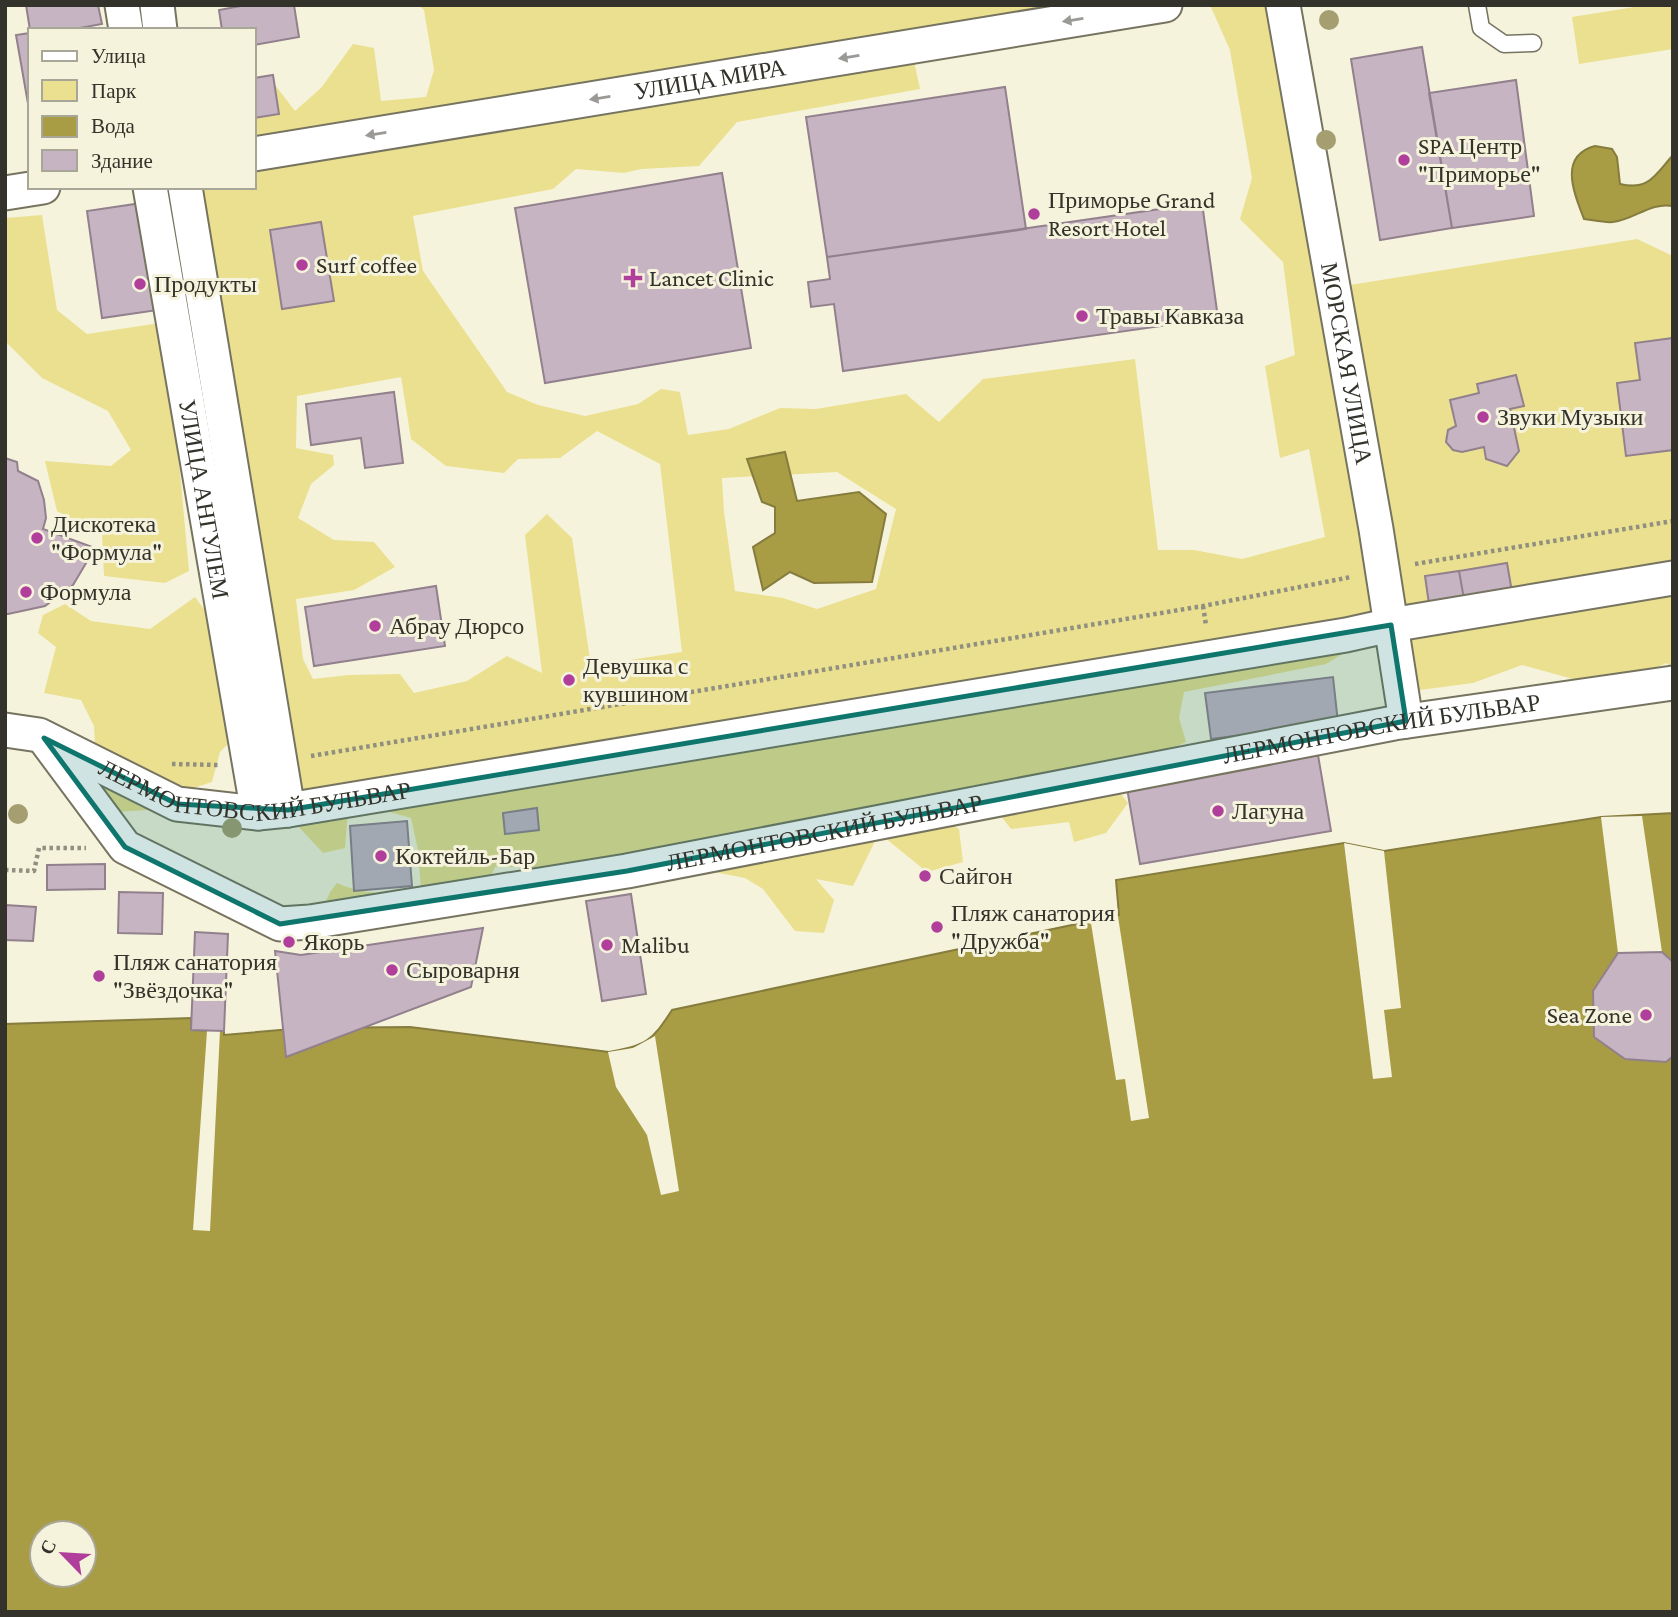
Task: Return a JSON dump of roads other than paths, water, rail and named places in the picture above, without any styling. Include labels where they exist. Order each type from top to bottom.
[{"type":"street","points":[[122,5],[126,28]]},
{"type":"street","points":[[156,5],[160,28]]},
{"type":"street","name":"УЛИЦА МИРА","points":[[256,154],[1165,5]]},
{"type":"street","name":"МОРСКАЯ УЛИЦА","points":[[1283,5],[1406,721]]},
{"type":"street","points":[[5,193],[30,189]]},
{"type":"street","name":"УЛИЦА АНГУЛЕМ","points":[[150,189],[273,811]]},
{"type":"street","name":"УЛИЦА АНГУЛЕМ","points":[[185,189],[279,761],[273,811]]},
{"type":"street","name":"ЛЕРМОНТОВСКИЙ БУЛЬВАР","points":[[5,730],[44,738],[177,804],[273,811],[1333,637],[1673,578]]},
{"type":"street","name":"ЛЕРМОНТОВСКИЙ БУЛЬВАР","points":[[44,738],[125,847],[280,924],[310,922],[627,871],[1406,721],[1673,683]]},
{"type":"lane","points":[[1477,5],[1481,28],[1504,44],[1532,43]]},
{"type":"water","points":[[1595,146],[1612,149],[1617,157],[1620,184],[1630,186],[1651,180],[1673,155],[1673,206],[1657,206],[1613,222],[1584,219],[1573,187],[1573,167],[1576,158],[1583,151]]},
{"type":"water","points":[[785,452],[797,501],[859,492],[886,514],[872,582],[814,583],[790,572],[763,590],[753,547],[775,533],[775,507],[762,502],[747,459]]},
{"type":"water","points":[[1673,813],[1673,1612],[5,1612],[5,1024],[191,1018],[191,1030],[224,1031],[224,1035],[303,1028],[410,1027],[609,1052],[632,1047],[647,1040],[659,1029],[672,1010],[1119,915],[1116,880],[1344,843],[1384,851],[1601,817]]},
{"type":"place","name":"SPA Центр \"Приморье\"","points":[[1404,160]]},
{"type":"place","name":"Приморье Grand Resort Hotel","points":[[1034,214]]},
{"type":"place","name":"Surf coffee","points":[[302,265]]},
{"type":"place","name":"Lancet Clinic","points":[[633,278]]},
{"type":"place","name":"Продукты","points":[[140,284]]},
{"type":"place","name":"Травы Кавказа","points":[[1082,316]]},
{"type":"place","name":"Звуки Музыки","points":[[1483,417]]},
{"type":"place","name":"Дискотека \"Формула\"","points":[[37,538]]},
{"type":"place","name":"Формула","points":[[26,592]]},
{"type":"place","name":"Абрау Дюрсо","points":[[375,626]]},
{"type":"place","name":"Девушка с кувшином","points":[[569,680]]},
{"type":"place","name":"Лагуна","points":[[1218,811]]},
{"type":"place","name":"Коктейль-Бар","points":[[381,856]]},
{"type":"place","name":"Сайгон","points":[[925,876]]},
{"type":"place","name":"Пляж санатория \"Дружба\"","points":[[937,927]]},
{"type":"place","name":"Якорь","points":[[289,942]]},
{"type":"place","name":"Malibu","points":[[607,945]]},
{"type":"place","name":"Сыроварня","points":[[392,970]]},
{"type":"place","name":"Пляж санатория \"Звёздочка\"","points":[[99,976]]},
{"type":"place","name":"Sea Zone","points":[[1646,1015]]}]
